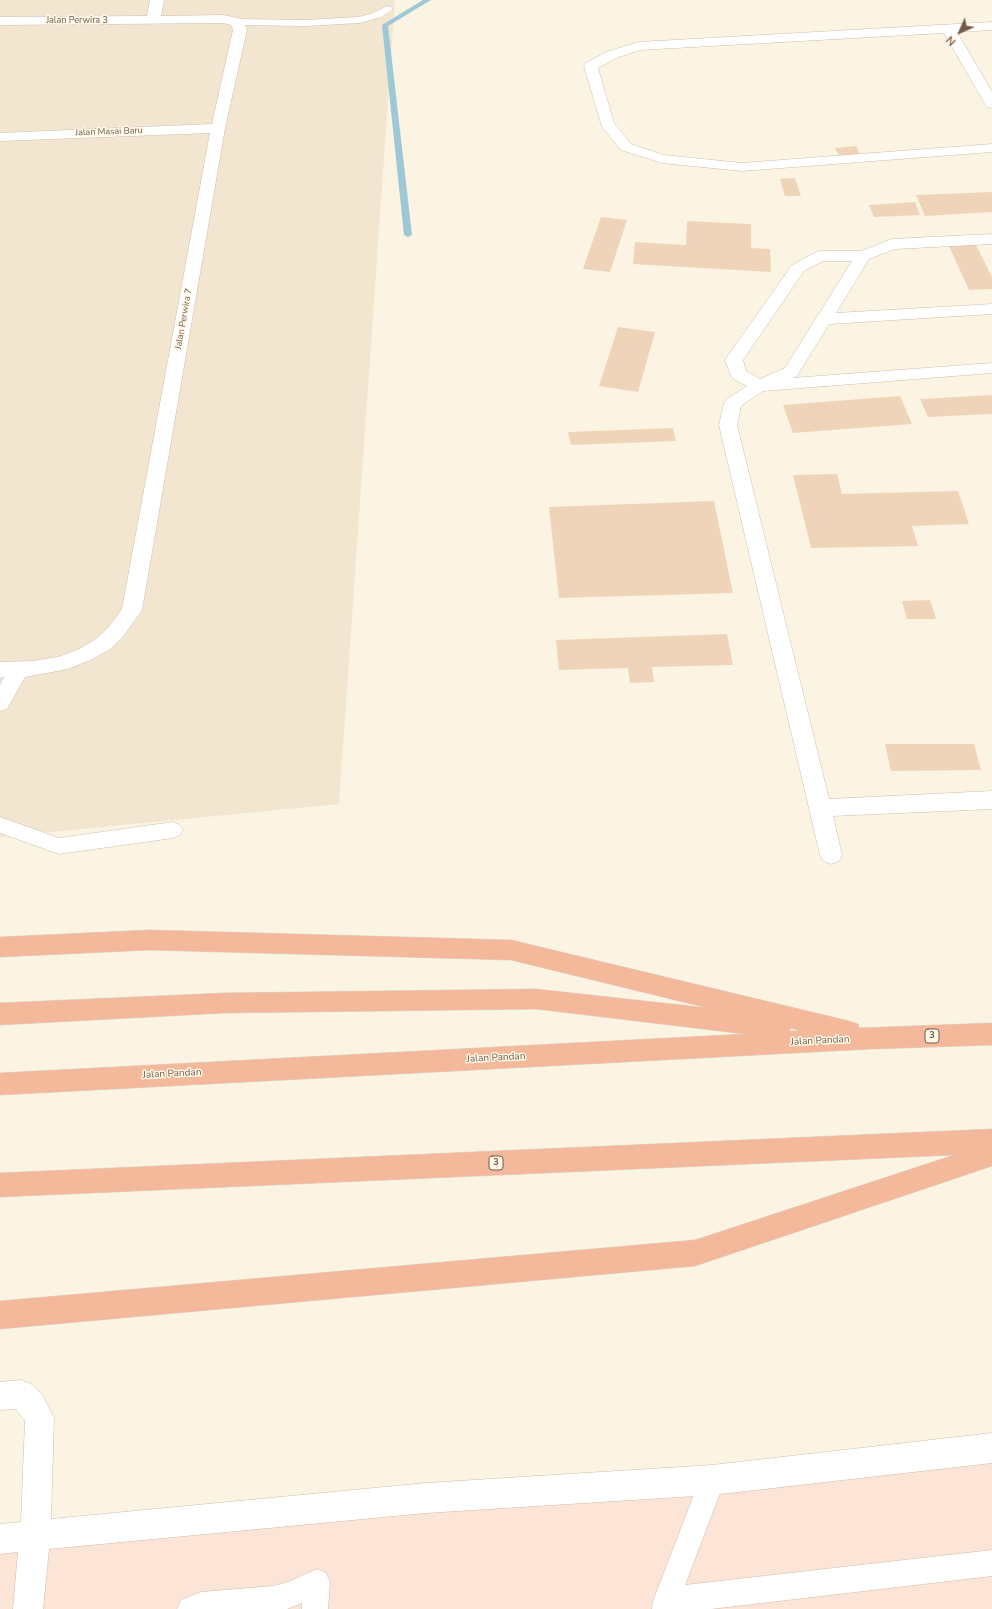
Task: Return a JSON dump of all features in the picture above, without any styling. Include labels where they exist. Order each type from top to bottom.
[{"type":"highway","points":[[0,947],[150,940],[511,950],[871,1038]]},
{"type":"highway","points":[[0,1014],[224,1003],[536,999],[871,1038]]},
{"type":"highway","name":"Jalan Pandan","points":[[0,1084],[871,1038],[992,1034]]},
{"type":"highway","name":"3","points":[[0,1185],[992,1141]]},
{"type":"highway","points":[[0,1315],[695,1253],[992,1154]]},
{"type":"street","points":[[157,0],[153,20],[223,19],[237,22]]},
{"type":"street","name":"Jalan Perwira 3","points":[[0,21],[153,20]]},
{"type":"street","name":"Jalan Perwira 7","points":[[10,670],[61,664],[86,654],[103,644],[114,634],[132,610],[218,128],[240,30],[237,22]]},
{"type":"street","points":[[992,26],[639,46],[611,55],[591,66],[607,124],[626,147],[662,159],[742,167],[992,148]]},
{"type":"street","points":[[949,29],[992,104]]},
{"type":"street","name":"Jalan Masai Baru","points":[[0,137],[218,128]]},
{"type":"street","points":[[992,239],[892,244],[863,256],[820,256],[798,268],[734,360],[738,374],[759,386],[992,368]]},
{"type":"street","points":[[831,855],[728,425],[734,403],[759,386],[791,372],[863,256]]},
{"type":"street","points":[[825,318],[992,309]]},
{"type":"street","points":[[0,703],[10,670]]},
{"type":"street","points":[[820,808],[992,800]]},
{"type":"street","points":[[0,1396],[21,1394],[32,1404],[40,1418],[34,1535],[28,1609]]},
{"type":"street","points":[[0,1539],[426,1498],[712,1480],[992,1448]]},
{"type":"lane","points":[[237,22],[305,23],[349,21],[376,15],[387,9]]},
{"type":"lane","points":[[0,824],[59,846],[173,830]]},
{"type":"lane","points":[[712,1480],[666,1605],[992,1563]]},
{"type":"lane","points":[[190,1609],[201,1605],[273,1599],[290,1595],[317,1582],[315,1609]]},
{"type":"shaded area","points":[[0,0],[395,0],[339,804],[0,837]]},
{"type":"shaded area","points":[[992,1462],[992,1609],[0,1609],[0,1548]]},
{"type":"building","points":[[856,146],[861,156],[840,157],[835,148]]},
{"type":"building","points":[[795,178],[801,196],[785,196],[780,179]]},
{"type":"building","points":[[992,192],[992,212],[925,216],[916,195]]},
{"type":"building","points":[[915,202],[920,215],[874,217],[869,205]]},
{"type":"building","points":[[601,217],[627,220],[610,272],[583,269]]},
{"type":"building","points":[[687,221],[751,224],[751,248],[770,249],[771,272],[633,264],[635,242],[686,245]]},
{"type":"building","points":[[975,243],[992,277],[992,289],[969,290],[948,244]]},
{"type":"building","points":[[618,327],[655,332],[638,392],[599,386]]},
{"type":"building","points":[[992,395],[992,414],[928,417],[920,399]]},
{"type":"building","points":[[900,396],[912,424],[793,433],[783,405]]},
{"type":"building","points":[[673,428],[676,441],[571,445],[568,432]]},
{"type":"building","points":[[837,474],[842,494],[958,491],[969,524],[912,526],[918,546],[811,548],[793,475]]},
{"type":"building","points":[[714,501],[733,593],[559,598],[549,507]]},
{"type":"building","points":[[930,600],[936,619],[907,619],[902,601]]},
{"type":"building","points":[[727,634],[733,665],[652,667],[654,682],[630,683],[628,668],[559,670],[556,640]]},
{"type":"building","points":[[885,744],[974,744],[981,770],[891,771]]},
{"type":"waterway","points":[[408,235],[385,25],[428,0]]}]
